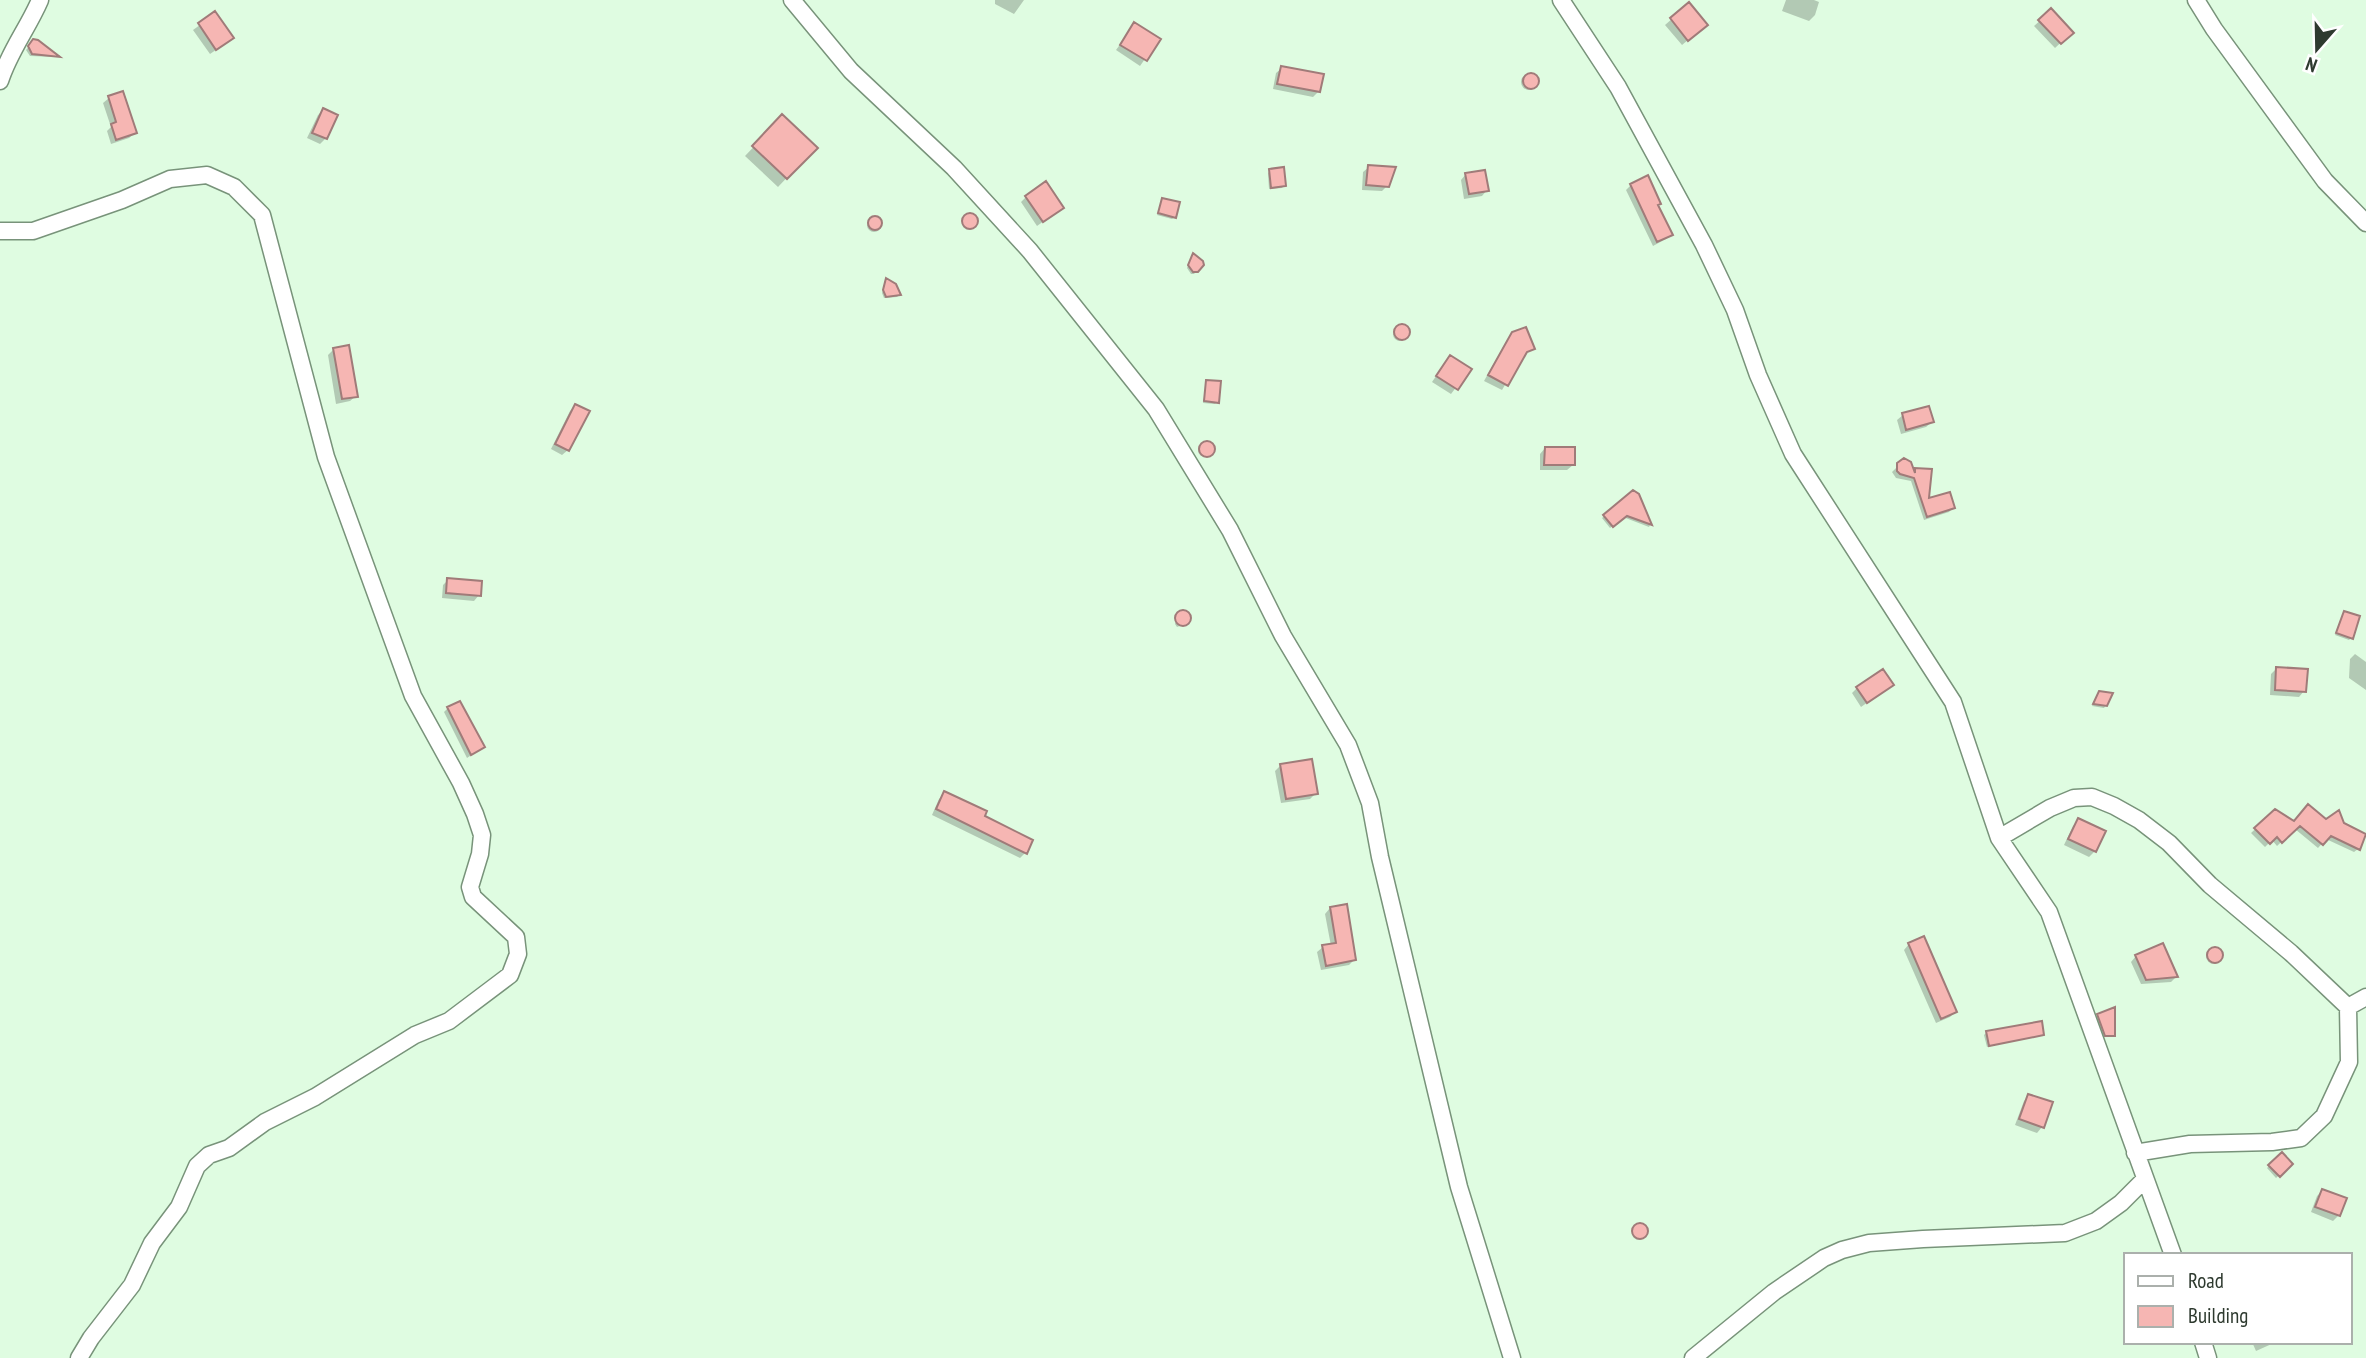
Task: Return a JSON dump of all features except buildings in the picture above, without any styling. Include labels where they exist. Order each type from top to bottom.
[{"type":"street","points":[[0,81],[5,64],[28,27],[40,0]]},
{"type":"street","points":[[792,0],[851,71],[954,168],[1030,251],[1156,409],[1230,530],[1283,636],[1348,745],[1370,803],[1380,857],[1459,1187],[1512,1358]]},
{"type":"street","points":[[1561,0],[1618,87],[1704,245],[1735,310],[1758,375],[1793,454],[1953,702],[1999,838],[2049,912],[2172,1253]]},
{"type":"street","points":[[2196,0],[2214,29],[2325,181],[2366,223]]},
{"type":"street","points":[[0,232],[33,231],[122,200],[170,179],[207,174],[234,187],[262,215],[326,457],[413,696],[461,783],[482,835],[480,854],[470,887],[472,897],[516,936],[518,954],[510,975],[449,1020],[415,1035],[315,1097],[265,1122],[229,1148],[209,1155],[197,1166],[179,1207],[152,1243],[132,1284],[79,1358]]},
{"type":"street","points":[[1999,838],[2050,808],[2074,798],[2092,797],[2114,806],[2139,820],[2169,843],[2210,885],[2291,953],[2348,1007],[2349,1062],[2324,1115],[2301,1138],[2272,1142],[2190,1144],[2135,1153]]},
{"type":"street","points":[[2348,1007],[2366,997]]},
{"type":"street","points":[[1692,1358],[1774,1292],[1824,1258],[1842,1250],[1869,1243],[2065,1233],[2096,1221],[2121,1203],[2144,1180]]}]
